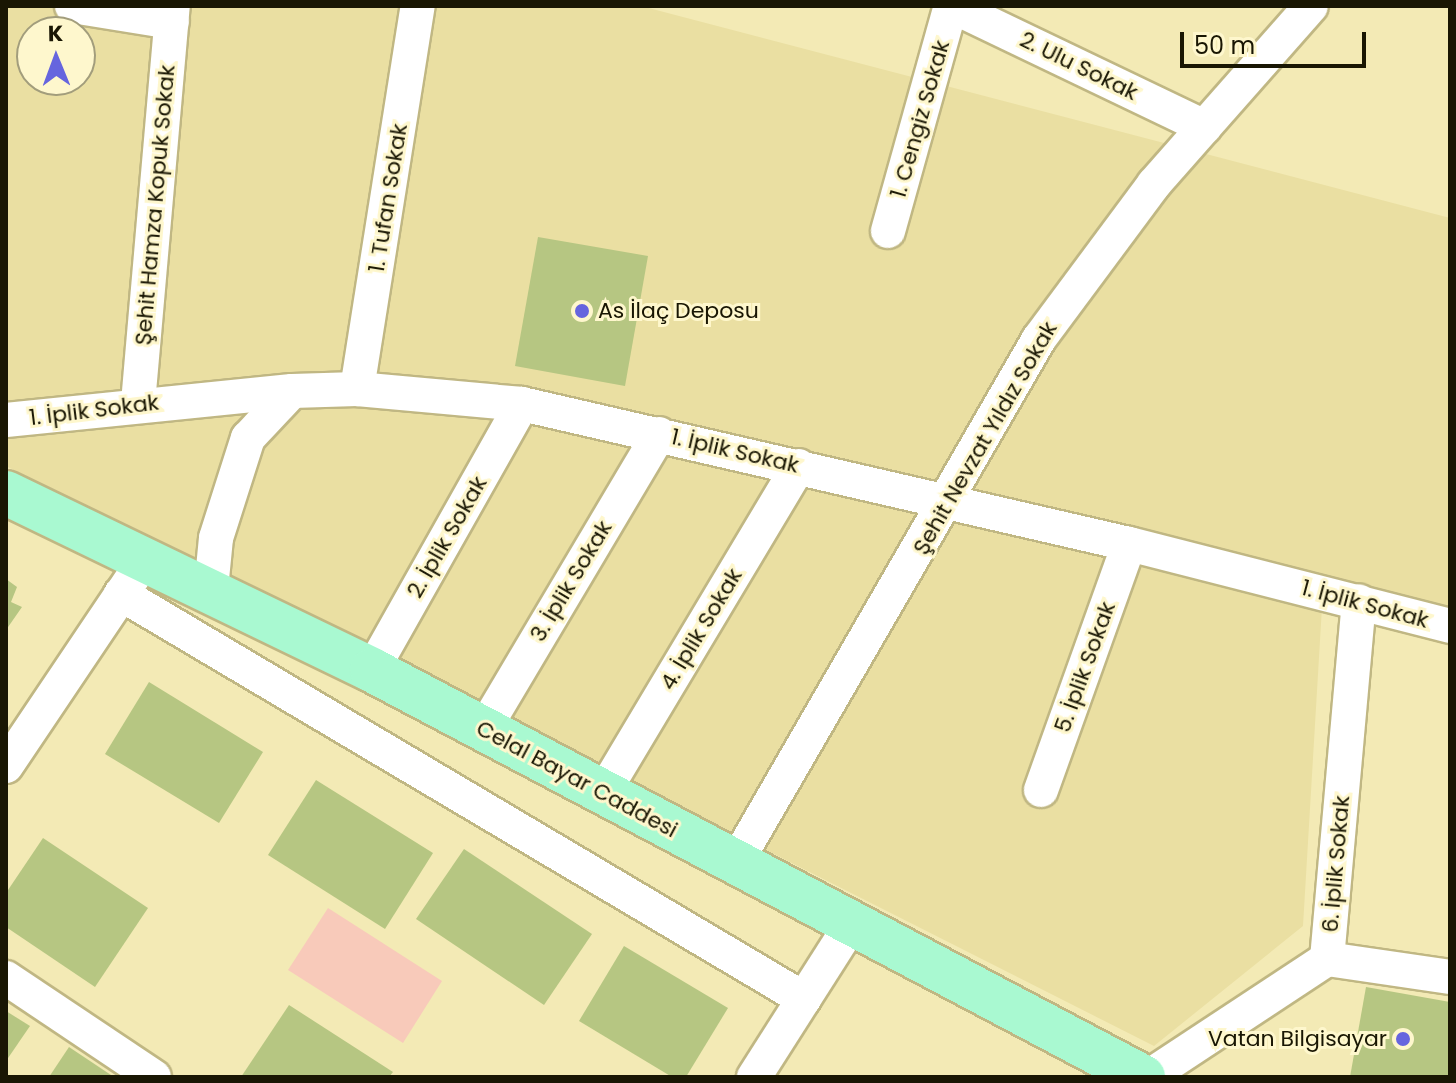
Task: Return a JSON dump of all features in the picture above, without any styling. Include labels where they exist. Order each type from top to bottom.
[{"type":"main road","name":"Celal Bayar Caddesi","points":[[6,493],[146,557],[372,670],[735,864],[1145,1077]]},
{"type":"street","points":[[72,6],[172,14]]},
{"type":"street","name":"1. Tufan Sokak","points":[[357,389],[418,6]]},
{"type":"street","name":"2. Ulu Sokak","points":[[951,6],[1205,127]]},
{"type":"street","name":"1. Cengiz Sokak","points":[[888,231],[951,6]]},
{"type":"street","name":"Şehit Nevzat Yıldız Sokak","points":[[735,864],[1039,339],[1154,184],[1311,6]]},
{"type":"street","name":"Şehit Hamza Kopuk Sokak","points":[[138,403],[172,14]]},
{"type":"street","name":"1. İplik Sokak","points":[[6,420],[138,403],[292,391],[357,389],[522,404],[799,466],[945,505],[1129,544],[1450,626]]},
{"type":"street","points":[[211,589],[216,538],[248,438],[292,391]]},
{"type":"street","name":"2. İplik Sokak","points":[[372,670],[522,404]]},
{"type":"street","name":"3. İplik Sokak","points":[[484,729],[659,434]]},
{"type":"street","name":"4. İplik Sokak","points":[[603,793],[799,466]]},
{"type":"street","name":"5. İplik Sokak","points":[[1041,790],[1129,544]]},
{"type":"street","points":[[7,763],[146,557]]},
{"type":"street","points":[[121,594],[804,999]]},
{"type":"street","name":"6. İplik Sokak","points":[[1145,1077],[1327,959],[1359,601]]},
{"type":"street","points":[[754,1077],[851,925]]},
{"type":"street","points":[[1327,959],[1450,977]]},
{"type":"street","points":[[6,978],[154,1077]]},
{"type":"shaded area","points":[[6,6],[641,6],[1450,218],[1450,616],[1322,607],[1303,926],[1154,1046],[6,466]]},
{"type":"shaded area","points":[[328,908],[442,981],[403,1043],[288,970]]},
{"type":"building","name":"As İlaç Deposu","points":[[538,237],[648,256],[625,386],[515,366]]},
{"type":"building","points":[[6,579],[17,587],[11,602],[22,607],[6,630]]},
{"type":"building","points":[[149,682],[263,752],[219,823],[105,754]]},
{"type":"building","points":[[316,780],[433,853],[385,929],[268,855]]},
{"type":"building","points":[[43,838],[148,908],[95,987],[6,927],[6,893]]},
{"type":"building","points":[[464,849],[592,934],[544,1005],[416,919]]},
{"type":"building","points":[[624,946],[728,1008],[686,1077],[672,1077],[579,1021]]},
{"type":"building","name":"Vatan Bilgisayar","points":[[1366,987],[1450,1002],[1450,1077],[1350,1077]]},
{"type":"building","points":[[289,1005],[393,1072],[389,1077],[241,1077]]},
{"type":"building","points":[[6,1011],[30,1026],[6,1061]]},
{"type":"building","points":[[69,1047],[114,1077],[49,1077]]},
{"type":"place","name":"As İlaç Deposu","points":[[582,311]]},
{"type":"place","name":"Vatan Bilgisayar","points":[[1403,1039]]}]
